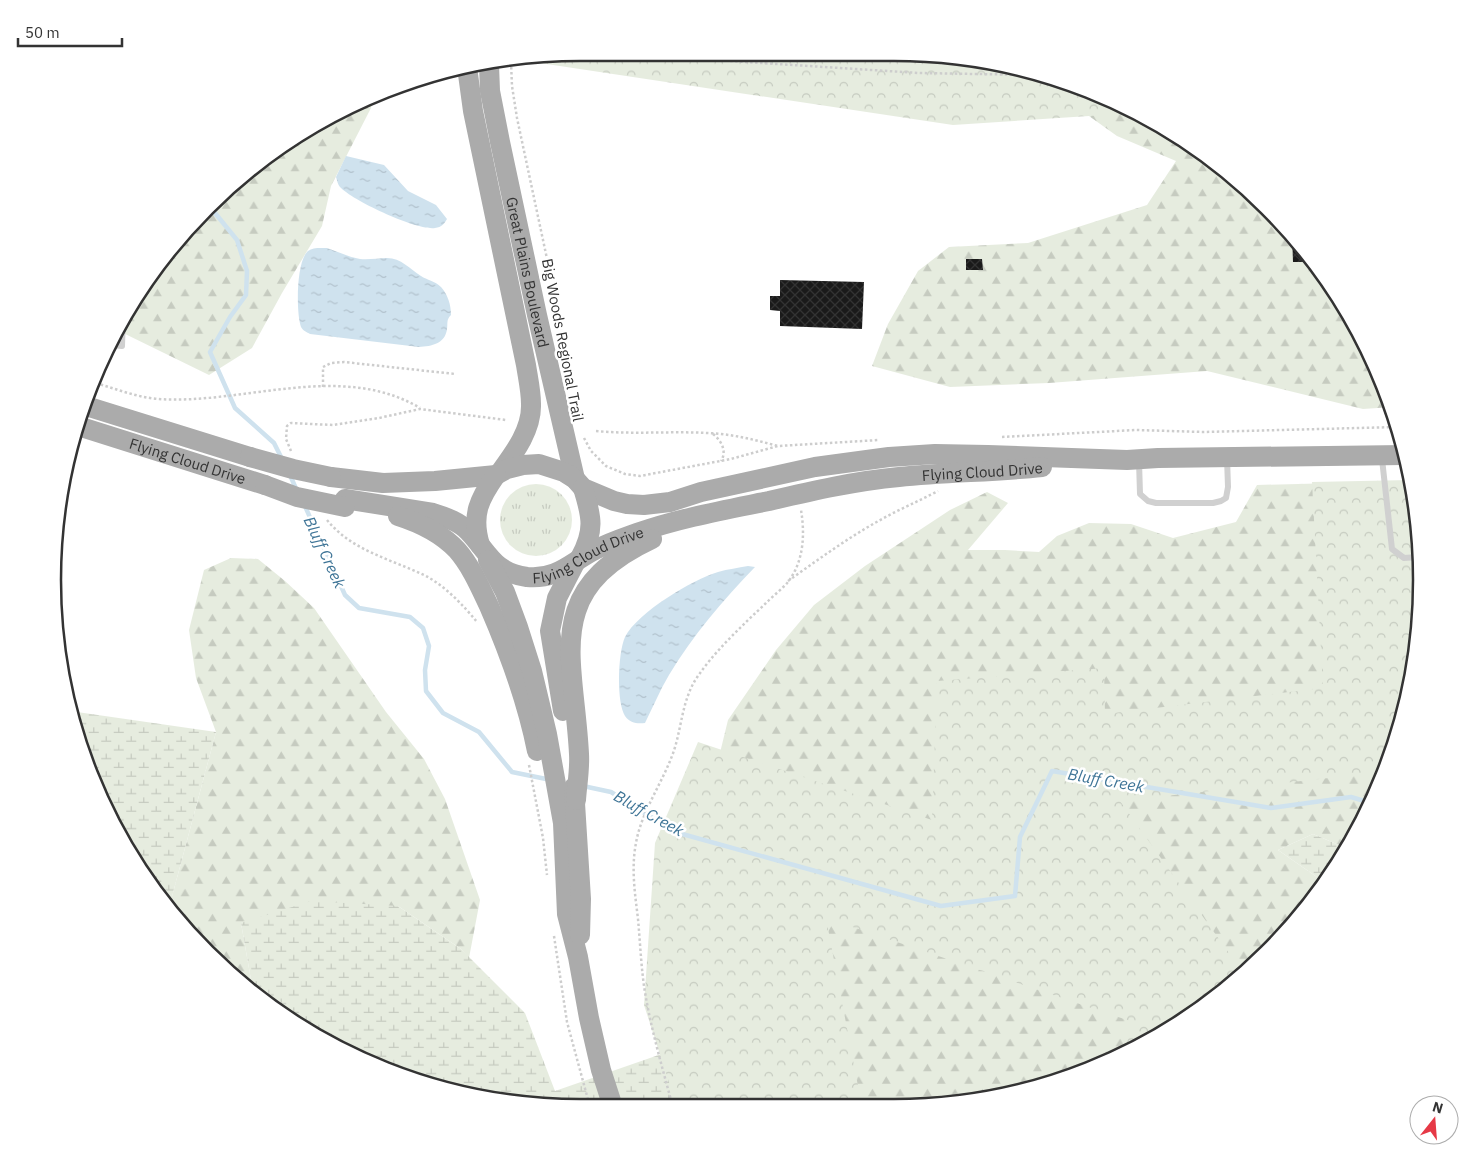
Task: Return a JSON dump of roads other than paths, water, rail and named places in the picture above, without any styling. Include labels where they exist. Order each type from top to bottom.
[{"type":"main road","name":"Great Plains Boulevard","points":[[489,69],[490,91],[539,324],[579,484]]},
{"type":"main road","name":"Great Plains Boulevard","points":[[468,74],[473,111],[526,365],[531,405],[524,433],[514,453],[498,473]]},
{"type":"main road","name":"Flying Cloud Drive","points":[[91,408],[250,457],[331,477],[383,483],[407,483],[460,479],[498,473],[523,465],[539,464],[564,472],[579,484],[614,501],[644,505],[670,502],[701,492],[815,467],[889,457],[935,454],[1133,460]]},
{"type":"main road","name":"Flying Cloud Drive","points":[[84,428],[265,485],[297,497],[440,515],[462,526],[493,562],[505,570],[529,577],[547,576],[566,569],[597,549],[684,518],[847,484],[899,477],[1004,471],[1158,458],[1397,455]]},
{"type":"main road","points":[[498,473],[485,491],[477,510],[476,532],[482,549],[505,592],[556,733]]},
{"type":"main road","points":[[579,484],[588,504],[592,523],[588,540],[557,598],[550,631],[567,914],[578,957],[601,1070],[610,1099]]},
{"type":"main road","points":[[556,733],[574,617],[579,602],[593,580],[620,557],[664,533],[771,500]]},
{"type":"main road","points":[[345,503],[399,516],[419,524],[447,541],[458,551],[470,568],[494,619],[518,680],[556,733],[579,756],[576,800],[582,899],[578,957]]},
{"type":"lane","points":[[118,346],[122,346],[122,337]]},
{"type":"lane","points":[[1382,455],[1392,549],[1404,558],[1412,557]]},
{"type":"lane","points":[[1133,460],[1140,494],[1148,501],[1213,502],[1226,498],[1228,486],[1227,458]]},
{"type":"water","points":[[346,156],[384,165],[408,191],[436,205],[447,219],[444,224],[435,228],[415,225],[371,207],[347,193],[339,186],[336,177]]},
{"type":"water","points":[[315,248],[327,248],[360,259],[392,258],[439,285],[447,297],[451,311],[444,338],[433,345],[419,347],[310,334],[304,330],[301,327],[298,311],[301,265],[308,251]]},
{"type":"water","points":[[748,566],[755,567],[720,605],[678,660],[645,723],[631,722],[625,716],[622,709],[619,677],[623,644],[625,637],[632,627],[653,608],[694,582],[718,572]]},
{"type":"waterway","name":"Bluff Creek","points":[[215,212],[237,240],[247,271],[246,295],[230,317],[210,352],[235,408],[274,443],[282,459]]},
{"type":"waterway","name":"Bluff Creek","points":[[290,475],[297,491]]},
{"type":"waterway","name":"Bluff Creek","points":[[304,504],[345,595],[359,608],[410,617],[423,628],[429,646],[425,670],[426,691],[443,713],[479,732],[512,772],[551,780]]},
{"type":"waterway","name":"Bluff Creek","points":[[583,786],[611,792],[675,832],[941,906],[1015,896],[1020,837],[1052,771],[1271,808],[1351,797],[1363,801]]}]
